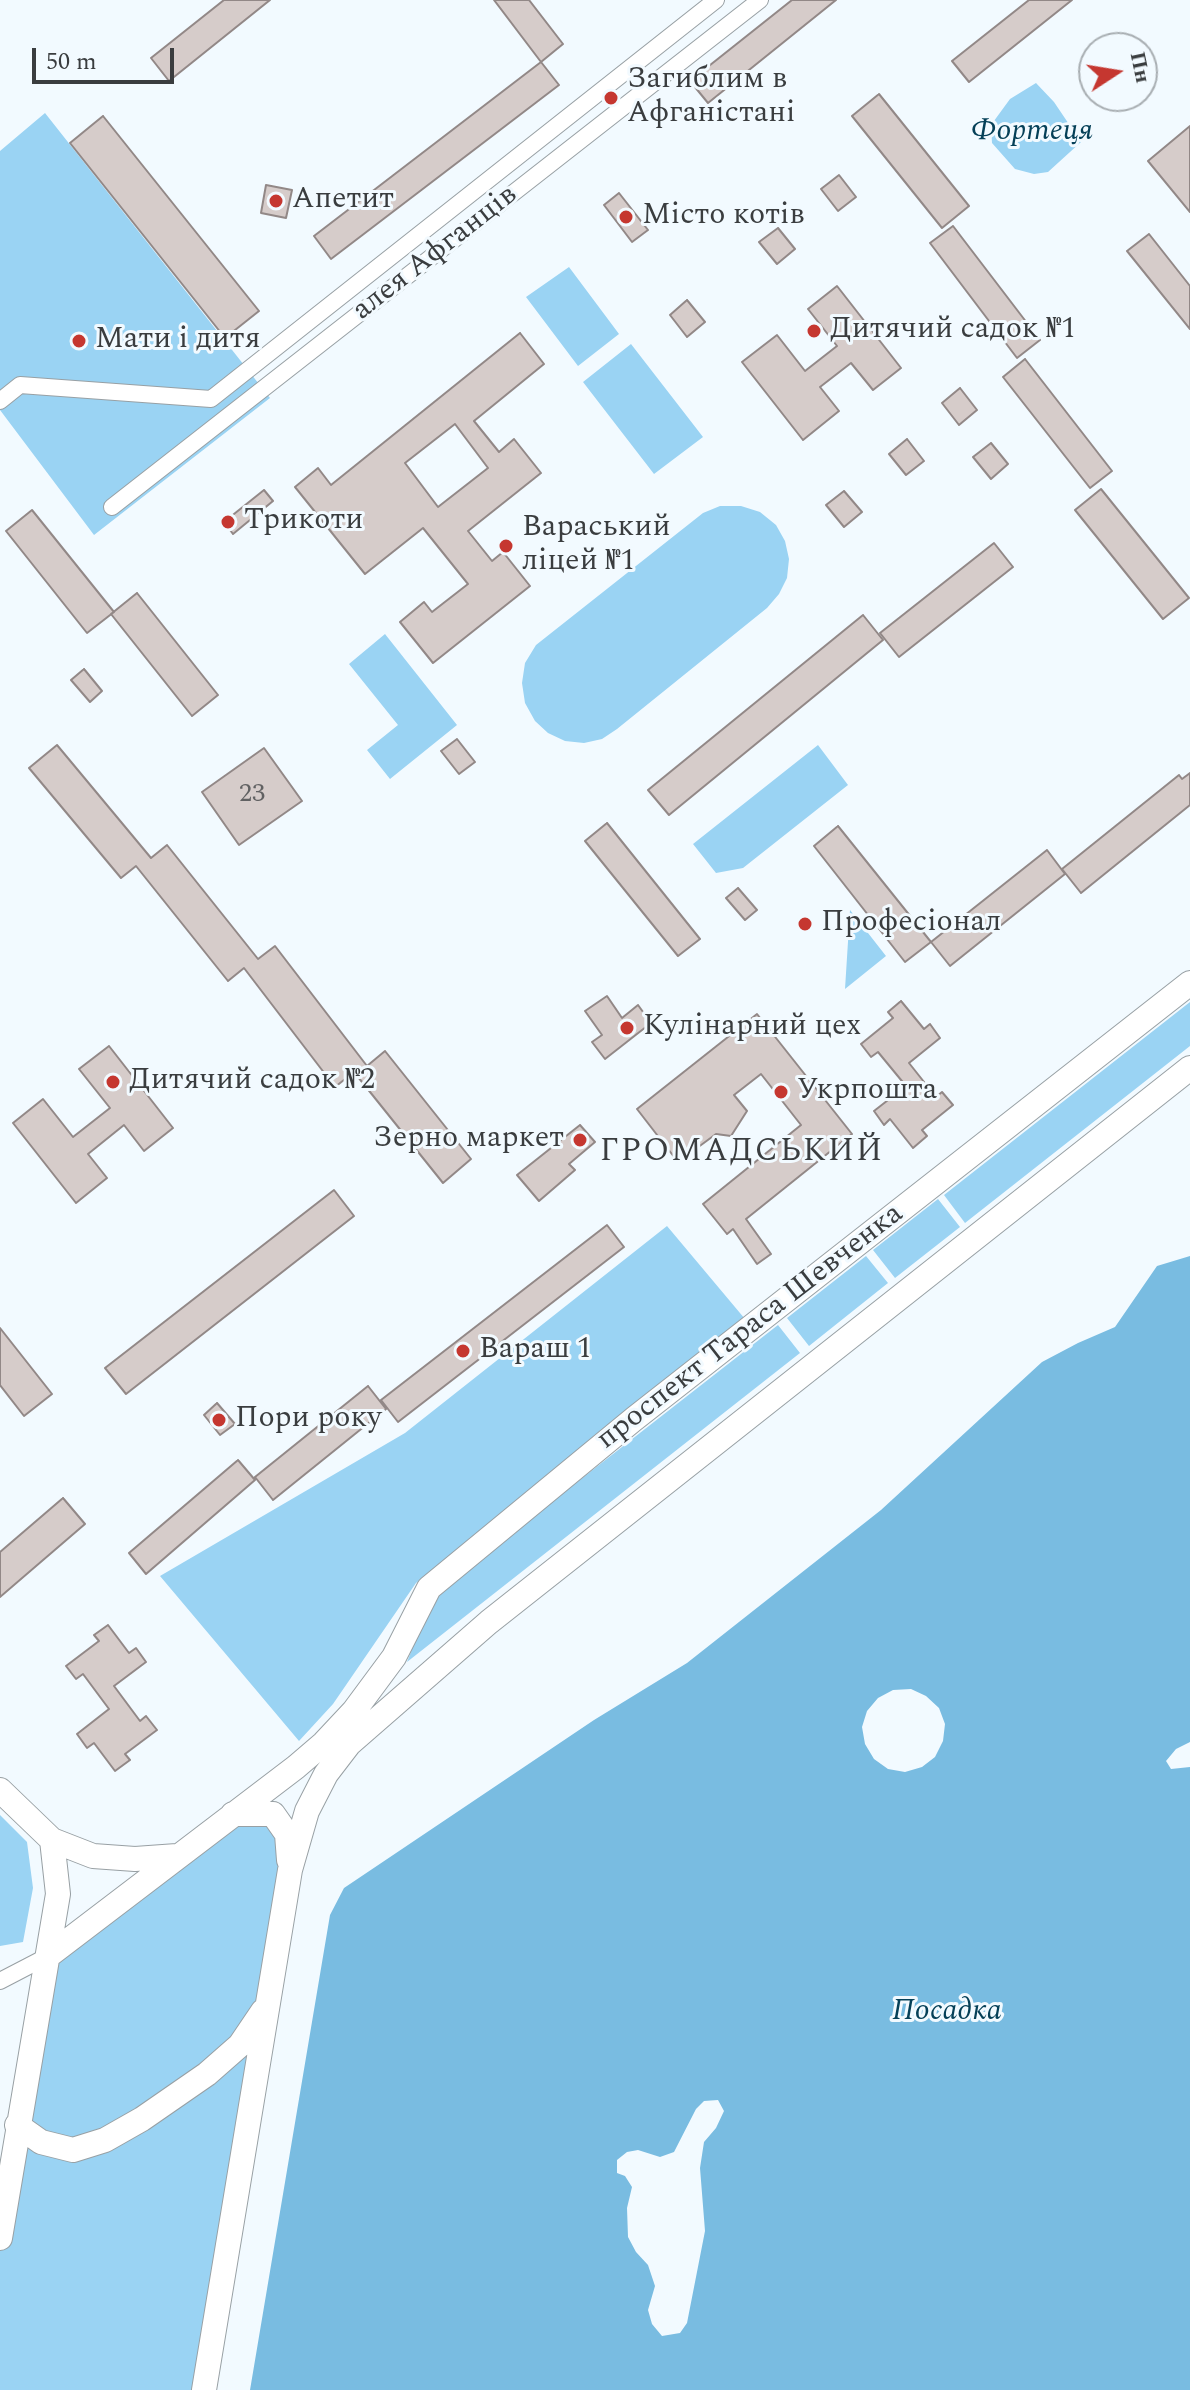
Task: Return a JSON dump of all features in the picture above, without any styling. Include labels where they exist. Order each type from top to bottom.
[{"type":"main road","name":"проспект Тараса Шевченка","points":[[48,1956],[324,1743],[354,1711],[394,1657],[429,1588],[634,1419],[1190,983]]},
{"type":"main road","points":[[204,2390],[290,1870],[307,1811],[326,1774],[349,1744],[489,1622],[1190,1068]]},
{"type":"main road","points":[[0,1790],[52,1840],[93,1856],[135,1859],[177,1856]]},
{"type":"main road","points":[[233,1814],[273,1814],[287,1834],[290,1870]]},
{"type":"main road","points":[[0,2238],[58,1894],[52,1840]]},
{"type":"main road","points":[[17,2125],[41,2142],[73,2150],[105,2140],[142,2119],[207,2074],[240,2045],[267,2006]]},
{"type":"street","name":"алея Афганців","points":[[0,401],[20,385],[211,399],[716,0]]},
{"type":"street","name":"алея Афганців","points":[[112,507],[760,0]]},
{"type":"street","points":[[0,1981],[48,1956]]},
{"type":"green space","name":"Фортеця","points":[[1036,83],[1054,102],[1081,142],[1048,172],[1034,174],[1015,169],[992,143],[991,125],[1010,99]]},
{"type":"green space","points":[[45,113],[270,398],[94,535],[0,410],[0,151]]},
{"type":"green space","points":[[569,267],[619,334],[578,366],[526,297]]},
{"type":"green space","points":[[631,344],[703,437],[654,474],[583,382]]},
{"type":"green space","points":[[720,506],[741,506],[760,512],[776,525],[785,541],[789,559],[787,578],[779,594],[767,608],[602,739],[584,743],[565,741],[548,733],[535,721],[525,703],[522,683],[525,663],[536,645],[703,513]]},
{"type":"green space","points":[[385,634],[457,725],[390,779],[367,750],[398,725],[349,664]]},
{"type":"green space","points":[[818,745],[848,785],[743,868],[716,873],[693,844]]},
{"type":"green space","points":[[850,910],[886,956],[845,989]]},
{"type":"green space","points":[[1190,1002],[1190,1046],[965,1223],[944,1195]]},
{"type":"green space","points":[[938,1199],[960,1227],[895,1278],[873,1250]]},
{"type":"green space","points":[[667,1226],[745,1319],[416,1583],[333,1704],[299,1741],[160,1576],[405,1433]]},
{"type":"green space","points":[[866,1256],[888,1283],[809,1346],[787,1318]]},
{"type":"green space","name":"Посадка","points":[[1190,1256],[1190,1742],[1176,1749],[1166,1761],[1171,1769],[1190,1767],[1190,2390],[250,2390],[330,1915],[344,1888],[594,1720],[687,1663],[881,1510],[1042,1362],[1115,1327],[1157,1266]],"holes":[[[911,1689],[926,1696],[939,1708],[945,1724],[943,1741],[935,1757],[922,1767],[905,1772],[888,1769],[874,1759],[865,1744],[862,1727],[867,1711],[878,1698],[893,1690]],[[718,2100],[724,2111],[716,2128],[704,2142],[700,2168],[705,2231],[687,2323],[680,2333],[662,2336],[652,2324],[648,2310],[655,2286],[648,2265],[628,2237],[627,2208],[632,2187],[625,2176],[617,2173],[617,2160],[627,2152],[638,2150],[660,2157],[674,2152],[696,2109],[704,2101]]]},
{"type":"green space","points":[[778,1325],[800,1353],[407,1662],[434,1598],[448,1583]]},
{"type":"green space","points":[[252,1812],[287,1834],[204,2390],[0,2390],[0,2238],[48,1956]]},
{"type":"green space","points":[[0,1815],[27,1842],[33,1888],[23,1942],[0,1946]]},
{"type":"building","points":[[224,0],[270,0],[169,81],[151,58]]},
{"type":"building","points":[[494,0],[529,0],[563,44],[541,62]]},
{"type":"building","points":[[792,0],[836,0],[708,103],[690,81]]},
{"type":"building","points":[[1029,0],[1072,0],[969,82],[952,61]]},
{"type":"building","points":[[541,62],[559,85],[331,259],[314,236]]},
{"type":"building","points":[[879,94],[969,206],[942,228],[852,116]]},
{"type":"building","points":[[103,116],[259,311],[225,338],[70,143]]},
{"type":"building","points":[[1190,126],[1190,212],[1148,161]]},
{"type":"building","points":[[839,175],[856,197],[838,211],[821,189]]},
{"type":"building","name":"Апетит","points":[[266,185],[292,190],[286,218],[261,213]]},
{"type":"building","points":[[619,193],[648,230],[632,242],[604,205]]},
{"type":"building","points":[[953,226],[1040,340],[1017,358],[930,243]]},
{"type":"building","points":[[778,228],[795,249],[777,264],[759,242]]},
{"type":"building","points":[[1149,234],[1190,286],[1190,329],[1127,251]]},
{"type":"building","points":[[837,286],[901,368],[873,390],[851,363],[820,387],[839,411],[803,440],[742,362],[777,335],[805,371],[837,346],[808,309]]},
{"type":"building","points":[[687,300],[705,322],[687,337],[670,315]]},
{"type":"building","points":[[520,333],[544,364],[474,421],[499,452],[514,439],[541,473],[468,531],[492,561],[503,552],[530,586],[433,663],[400,622],[424,602],[432,612],[468,584],[423,528],[365,574],[295,487],[318,468],[331,485]],"holes":[[[455,424],[488,468],[438,507],[405,463]]]},
{"type":"building","points":[[1025,359],[1112,471],[1090,488],[1003,377]]},
{"type":"building","points":[[960,388],[977,410],[959,425],[942,403]]},
{"type":"building","points":[[907,439],[924,461],[906,475],[889,454]]},
{"type":"building","points":[[991,443],[1008,464],[991,479],[973,457]]},
{"type":"building","points":[[1101,489],[1189,598],[1163,619],[1075,510]]},
{"type":"building","points":[[264,490],[273,501],[233,534],[224,522]]},
{"type":"building","points":[[844,491],[862,512],[844,527],[826,505]]},
{"type":"building","points":[[32,510],[114,612],[87,633],[6,531]]},
{"type":"building","points":[[994,543],[1013,567],[899,657],[880,633]]},
{"type":"building","points":[[137,593],[218,695],[192,716],[111,614]]},
{"type":"building","points":[[863,615],[883,640],[669,815],[648,790]]},
{"type":"building","points":[[84,669],[102,691],[90,702],[71,680]]},
{"type":"building","points":[[457,739],[475,762],[459,774],[441,751]]},
{"type":"building","points":[[57,745],[151,858],[167,845],[258,959],[275,946],[367,1066],[385,1051],[471,1159],[443,1183],[354,1072],[335,1087],[244,968],[228,981],[136,866],[121,878],[29,768]]},
{"type":"building","points":[[264,748],[302,801],[239,845],[202,792]]},
{"type":"building","points":[[1190,773],[1190,805],[1081,893],[1062,869],[1179,775],[1182,779]]},
{"type":"building","points":[[607,823],[700,939],[678,956],[585,841]]},
{"type":"building","points":[[838,826],[931,942],[905,962],[814,846]]},
{"type":"building","points":[[1047,850],[1065,874],[950,966],[931,942]]},
{"type":"building","points":[[738,888],[757,910],[745,920],[726,898]]},
{"type":"building","points":[[607,996],[622,1018],[638,1005],[651,1023],[605,1059],[592,1042],[602,1035],[585,1011]]},
{"type":"building","points":[[901,1001],[924,1029],[930,1024],[940,1038],[909,1063],[936,1097],[942,1092],[953,1105],[922,1130],[927,1136],[913,1148],[890,1119],[884,1125],[874,1111],[906,1086],[878,1052],[871,1057],[861,1044],[893,1018],[888,1012]]},
{"type":"building","points":[[757,1014],[852,1134],[746,1219],[771,1254],[757,1264],[733,1229],[727,1234],[703,1204],[801,1125],[761,1074],[734,1095],[747,1111],[731,1136],[716,1134],[678,1162],[637,1109]]},
{"type":"building","points":[[109,1046],[173,1128],[144,1151],[124,1125],[88,1154],[107,1178],[76,1203],[13,1123],[43,1099],[73,1137],[110,1108],[79,1069]]},
{"type":"building","points":[[580,1125],[595,1142],[569,1164],[575,1170],[539,1201],[517,1175]]},
{"type":"building","points":[[334,1190],[354,1216],[126,1394],[105,1368]]},
{"type":"building","points":[[607,1225],[624,1247],[398,1422],[381,1400]]},
{"type":"building","points":[[0,1328],[52,1394],[24,1416],[0,1385]]},
{"type":"building","points":[[368,1386],[386,1409],[273,1500],[255,1477]]},
{"type":"building","points":[[217,1403],[235,1424],[220,1435],[204,1415]]},
{"type":"building","points":[[238,1460],[255,1480],[146,1574],[129,1553]]},
{"type":"building","points":[[63,1498],[85,1524],[0,1597],[0,1552]]},
{"type":"building","points":[[108,1625],[129,1653],[136,1648],[146,1662],[114,1686],[140,1721],[146,1716],[157,1730],[125,1754],[130,1760],[115,1771],[94,1743],[87,1748],[77,1734],[109,1709],[83,1674],[76,1679],[66,1666],[99,1641],[94,1635]]},
{"type":"place","name":"Загиблим в Афганістані","points":[[611,98]]},
{"type":"place","name":"Апетит","points":[[276,201]]},
{"type":"place","name":"Місто котів","points":[[626,217]]},
{"type":"place","name":"Дитячий садок №1","points":[[814,331]]},
{"type":"place","name":"Мати і дитя","points":[[79,341]]},
{"type":"place","name":"Трикоти","points":[[228,522]]},
{"type":"place","name":"Вараський ліцей №1","points":[[506,546]]},
{"type":"place","name":"Професіонал","points":[[805,924]]},
{"type":"place","name":"Кулінарний цех","points":[[627,1028]]},
{"type":"place","name":"Дитячий садок №2","points":[[113,1082]]},
{"type":"place","name":"Укрпошта","points":[[781,1092]]},
{"type":"place","name":"Зерно маркет","points":[[580,1140]]},
{"type":"place","name":"Вараш 1","points":[[463,1351]]},
{"type":"place","name":"Пори року","points":[[219,1420]]},
{"type":"district","name":"ГРОМАДСЬКИЙ","points":[[742,1154]]}]
